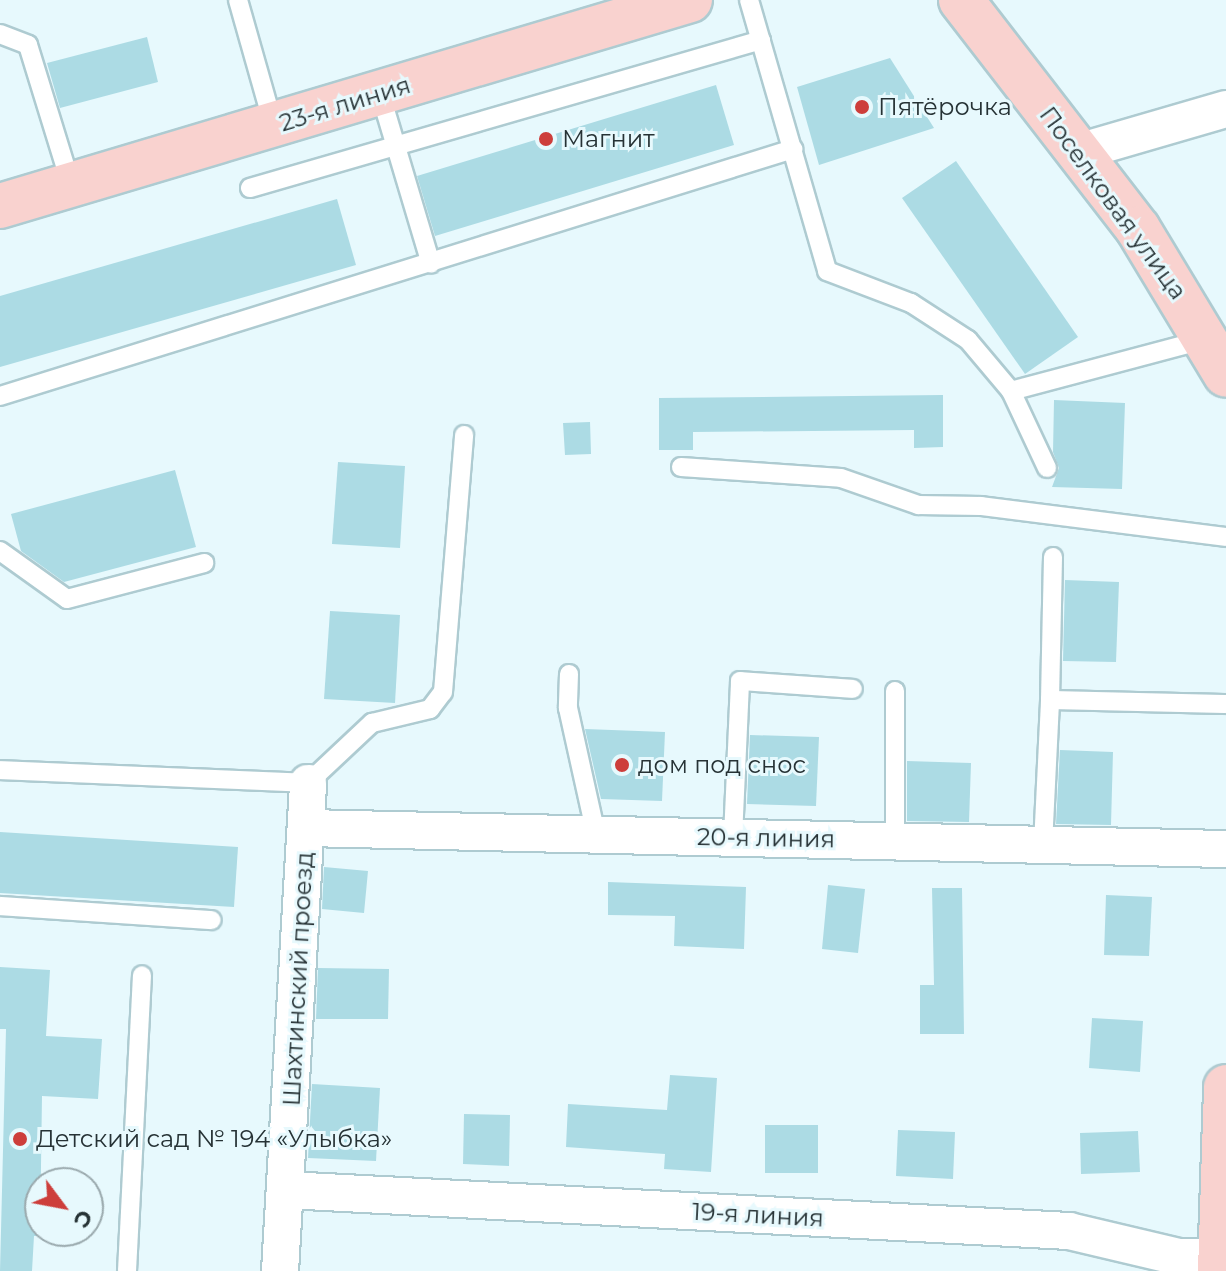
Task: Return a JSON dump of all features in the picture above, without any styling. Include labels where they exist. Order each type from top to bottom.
[{"type":"street","name":"23-я линия","points":[[0,206],[690,0]]},
{"type":"street","name":"Поселковая улица","points":[[961,0],[1138,229],[1216,356]]},
{"type":"street","points":[[1078,152],[1226,109]]},
{"type":"street","name":"Шахтинский проезд","points":[[280,1271],[308,783]]},
{"type":"street","name":"20-я линия","points":[[306,828],[1226,849]]},
{"type":"street","points":[[1222,1262],[1226,1087]]},
{"type":"street","name":"19-я линия","points":[[287,1190],[1069,1231],[1179,1257],[1222,1262]]},
{"type":"lane","points":[[238,0],[274,125]]},
{"type":"lane","points":[[749,0],[827,271],[911,303],[956,332],[1011,391],[1047,468]]},
{"type":"lane","points":[[0,34],[28,45],[71,185]]},
{"type":"lane","points":[[250,188],[761,40]]},
{"type":"lane","points":[[380,93],[431,264]]},
{"type":"lane","points":[[0,396],[793,149]]},
{"type":"lane","points":[[1011,391],[1216,356]]},
{"type":"lane","points":[[0,770],[308,783],[372,723],[430,709],[443,692],[464,435]]},
{"type":"lane","points":[[681,467],[841,478],[918,505],[981,506],[1226,537]]},
{"type":"lane","points":[[1043,845],[1053,557]]},
{"type":"lane","points":[[2,561],[67,599],[204,563]]},
{"type":"lane","points":[[569,674],[568,708],[596,834]]},
{"type":"lane","points":[[733,837],[740,681],[853,689]]},
{"type":"lane","points":[[895,691],[895,841]]},
{"type":"lane","points":[[1050,700],[1226,704]]},
{"type":"lane","points":[[0,906],[212,920]]},
{"type":"lane","points":[[127,1271],[142,975]]},
{"type":"building","points":[[147,37],[158,82],[60,108],[47,63]]},
{"type":"building","name":"Пятёрочка","points":[[890,58],[934,128],[819,165],[797,87]]},
{"type":"building","points":[[716,85],[734,145],[435,236],[417,176]]},
{"type":"building","points":[[956,161],[1078,337],[1025,374],[902,198]]},
{"type":"building","points":[[337,199],[356,265],[0,367],[0,296]]},
{"type":"building","points":[[943,395],[943,447],[914,448],[914,430],[693,432],[693,450],[659,450],[659,398]]},
{"type":"building","points":[[1054,400],[1125,403],[1122,489],[1052,487],[1059,468],[1053,452]]},
{"type":"building","points":[[590,422],[591,454],[565,455],[563,423]]},
{"type":"building","points":[[338,462],[405,466],[400,548],[332,544]]},
{"type":"building","points":[[175,470],[196,547],[64,582],[21,551],[11,514]]},
{"type":"building","points":[[1065,580],[1119,582],[1116,662],[1063,661]]},
{"type":"building","points":[[330,611],[400,615],[395,703],[324,699]]},
{"type":"building","name":"дом под снос","points":[[585,729],[665,732],[662,801],[601,799]]},
{"type":"building","points":[[750,735],[819,737],[816,806],[747,804]]},
{"type":"building","points":[[1060,750],[1113,752],[1111,825],[1056,824]]},
{"type":"building","points":[[907,761],[971,763],[969,822],[907,821]]},
{"type":"building","points":[[0,832],[238,847],[234,907],[0,893]]},
{"type":"building","points":[[324,867],[368,871],[364,913],[322,909]]},
{"type":"building","points":[[608,882],[746,887],[744,949],[674,946],[675,916],[608,915]]},
{"type":"building","points":[[828,885],[865,889],[858,953],[822,949]]},
{"type":"building","points":[[932,888],[962,888],[964,1034],[920,1034],[920,985],[934,985]]},
{"type":"building","points":[[1106,895],[1152,897],[1149,956],[1104,955]]},
{"type":"building","name":"Детский сад № 194 «Улыбка»","points":[[0,967],[50,970],[46,1036],[102,1039],[98,1099],[42,1096],[41,1167],[24,1167],[24,1247],[33,1247],[32,1271],[0,1271],[6,1029],[0,1029]]},
{"type":"building","points":[[318,968],[389,969],[388,1019],[316,1019]]},
{"type":"building","points":[[1092,1018],[1143,1021],[1140,1072],[1089,1068]]},
{"type":"building","points":[[670,1075],[717,1078],[711,1172],[664,1169],[665,1154],[566,1147],[568,1104],[667,1110]]},
{"type":"building","points":[[312,1084],[380,1088],[376,1161],[308,1158]]},
{"type":"building","points":[[464,1114],[510,1115],[509,1166],[463,1164]]},
{"type":"building","points":[[765,1125],[818,1125],[818,1173],[765,1173]]},
{"type":"building","points":[[898,1130],[955,1132],[953,1179],[896,1176]]},
{"type":"building","points":[[1138,1131],[1140,1172],[1081,1174],[1080,1133]]},
{"type":"place","name":"Пятёрочка","points":[[862,107]]},
{"type":"place","name":"Магнит","points":[[546,139]]},
{"type":"place","name":"дом под снос","points":[[622,765]]},
{"type":"place","name":"Детский сад № 194 «Улыбка»","points":[[20,1139]]}]
